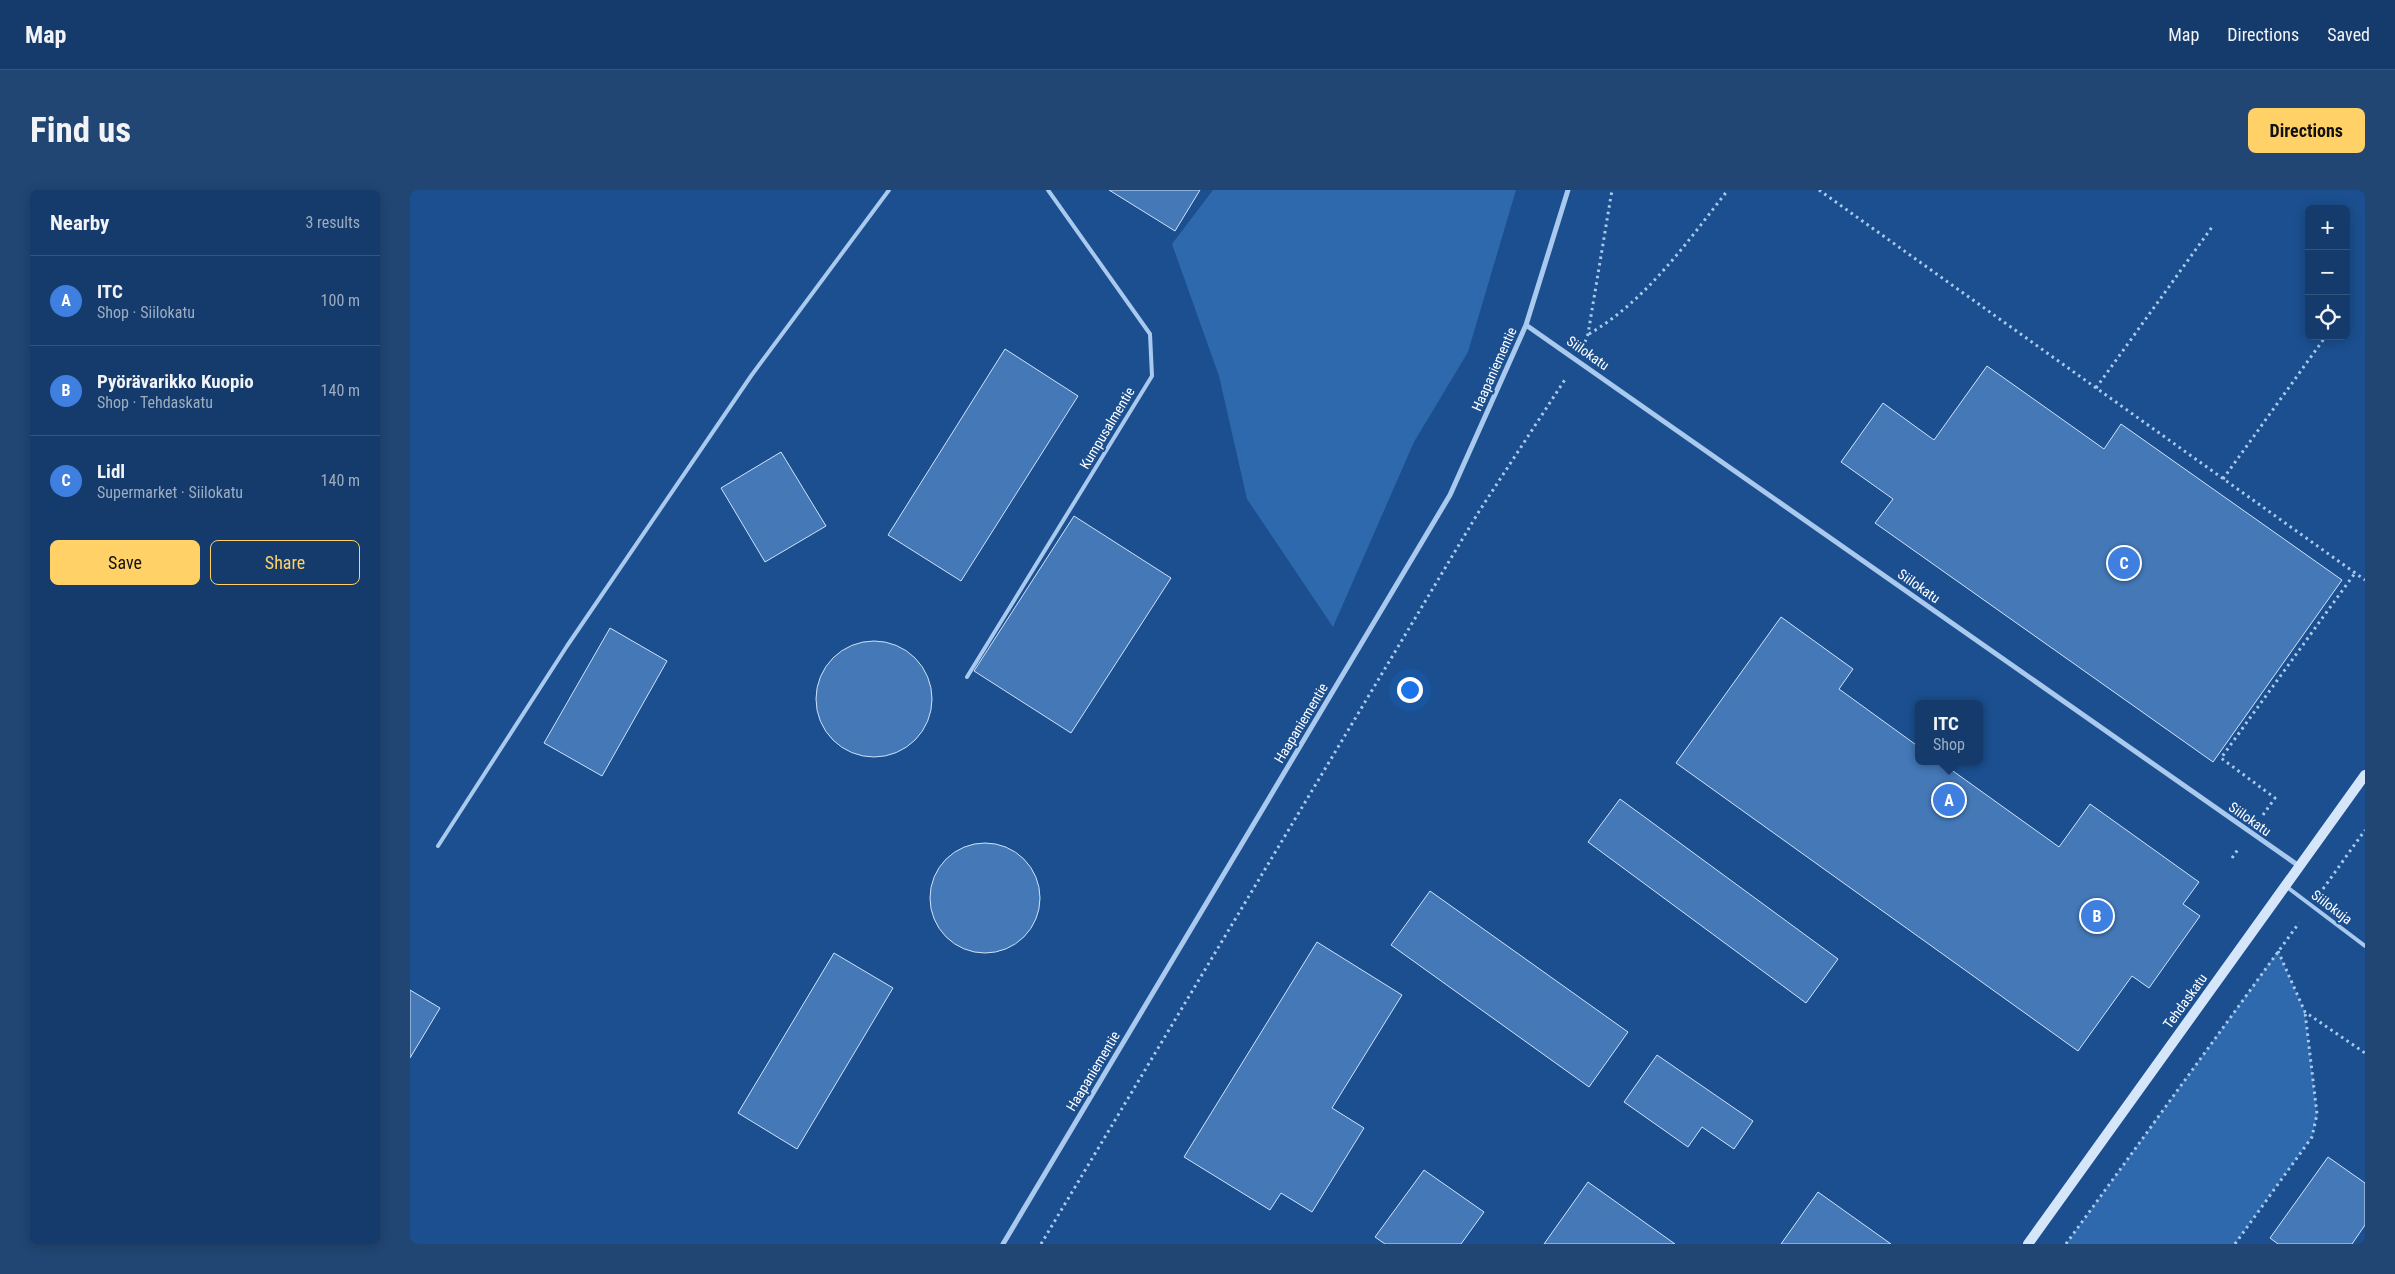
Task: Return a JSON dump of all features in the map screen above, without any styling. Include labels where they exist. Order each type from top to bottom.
[{"type":"street","name":"Haapaniementie","points":[[1003,1244],[1450,495],[1526,325],[1568,190]]},
{"type":"street","name":"Siilokatu","points":[[1526,325],[2299,866]]},
{"type":"street","name":"Tehdaskatu","points":[[2028,1244],[2365,774]]},
{"type":"lane","points":[[438,846],[567,646],[751,376],[889,190]]},
{"type":"lane","name":"Kumpusalmentie","points":[[968,677],[1152,376],[1150,334],[1048,190]]},
{"type":"lane","name":"Siilokuja","points":[[2285,886],[2365,946]]},
{"type":"path","points":[[1041,1244],[1478,513],[1578,360],[1588,334],[1612,190]]},
{"type":"path","points":[[1588,334],[1612,320],[1659,275],[1728,190]]},
{"type":"path","points":[[1819,190],[2365,580]]},
{"type":"path","points":[[2096,388],[2212,227]]},
{"type":"path","points":[[2224,479],[2323,340]]},
{"type":"path","points":[[2275,798],[2220,758],[2356,573]]},
{"type":"path","points":[[2066,1244],[2365,830]]},
{"type":"path","points":[[2235,1244],[2312,1137],[2317,1114],[2305,1012],[2278,951]]},
{"type":"path","points":[[2305,1012],[2365,1053]]},
{"type":"shaded area","points":[[1213,190],[1516,190],[1468,352],[1414,442],[1333,627],[1247,499],[1219,376],[1172,244]]},
{"type":"shaded area","points":[[2278,951],[2305,1012],[2317,1114],[2312,1137],[2235,1244],[2066,1244]]},
{"type":"building","points":[[1109,190],[1200,190],[1175,231]]},
{"type":"building","points":[[1005,349],[1078,396],[961,581],[888,535]]},
{"type":"building","points":[[1987,366],[2104,449],[2121,424],[2342,580],[2213,762],[1875,523],[1893,499],[1841,462],[1883,403],[1934,440]]},
{"type":"building","points":[[781,452],[826,526],[765,562],[721,488]]},
{"type":"building","points":[[1074,516],[1171,578],[1071,733],[974,671]]},
{"type":"building","points":[[1781,617],[1853,669],[1839,689],[1915,744],[1915,765],[1945,765],[2059,847],[2090,804],[2199,882],[2183,904],[2200,916],[2149,988],[2132,976],[2078,1051],[1676,763]]},
{"type":"building","points":[[610,628],[667,661],[602,776],[544,743]]},
{"type":"building","points":[[874,641],[896,645],[906,650],[915,658],[923,667],[928,677],[932,699],[928,721],[923,731],[915,740],[906,748],[896,753],[874,757],[852,753],[842,748],[833,740],[825,731],[820,721],[816,699],[820,677],[825,667],[833,658],[842,650],[852,645]]},
{"type":"building","points":[[1620,799],[1838,959],[1806,1003],[1588,842]]},
{"type":"building","points":[[985,843],[1006,847],[1024,859],[1036,877],[1040,898],[1036,919],[1024,937],[1006,949],[985,953],[964,949],[946,937],[934,919],[930,898],[934,877],[946,859],[964,847]]},
{"type":"building","points":[[1430,891],[1628,1032],[1589,1087],[1391,945]]},
{"type":"building","points":[[1317,942],[1402,995],[1332,1108],[1364,1128],[1312,1212],[1281,1193],[1270,1210],[1184,1157]]},
{"type":"building","points":[[834,953],[893,988],[797,1149],[738,1113]]},
{"type":"building","points":[[410,990],[440,1008],[410,1058]]},
{"type":"building","points":[[1657,1055],[1753,1121],[1734,1149],[1702,1127],[1688,1147],[1624,1102]]},
{"type":"building","points":[[2328,1157],[2365,1183],[2365,1225],[2352,1244],[2278,1244],[2270,1238]]},
{"type":"building","points":[[1424,1170],[1484,1212],[1461,1244],[1385,1244],[1375,1237]]},
{"type":"building","points":[[1588,1182],[1675,1244],[1544,1244]]},
{"type":"building","points":[[1818,1192],[1891,1244],[1781,1244]]},
{"type":"place","name":"Lidl","points":[[2124,563]]},
{"type":"place","name":"ITC","points":[[1949,800]]},
{"type":"place","name":"Pyörävarikko Kuopio","points":[[2097,916]]}]
